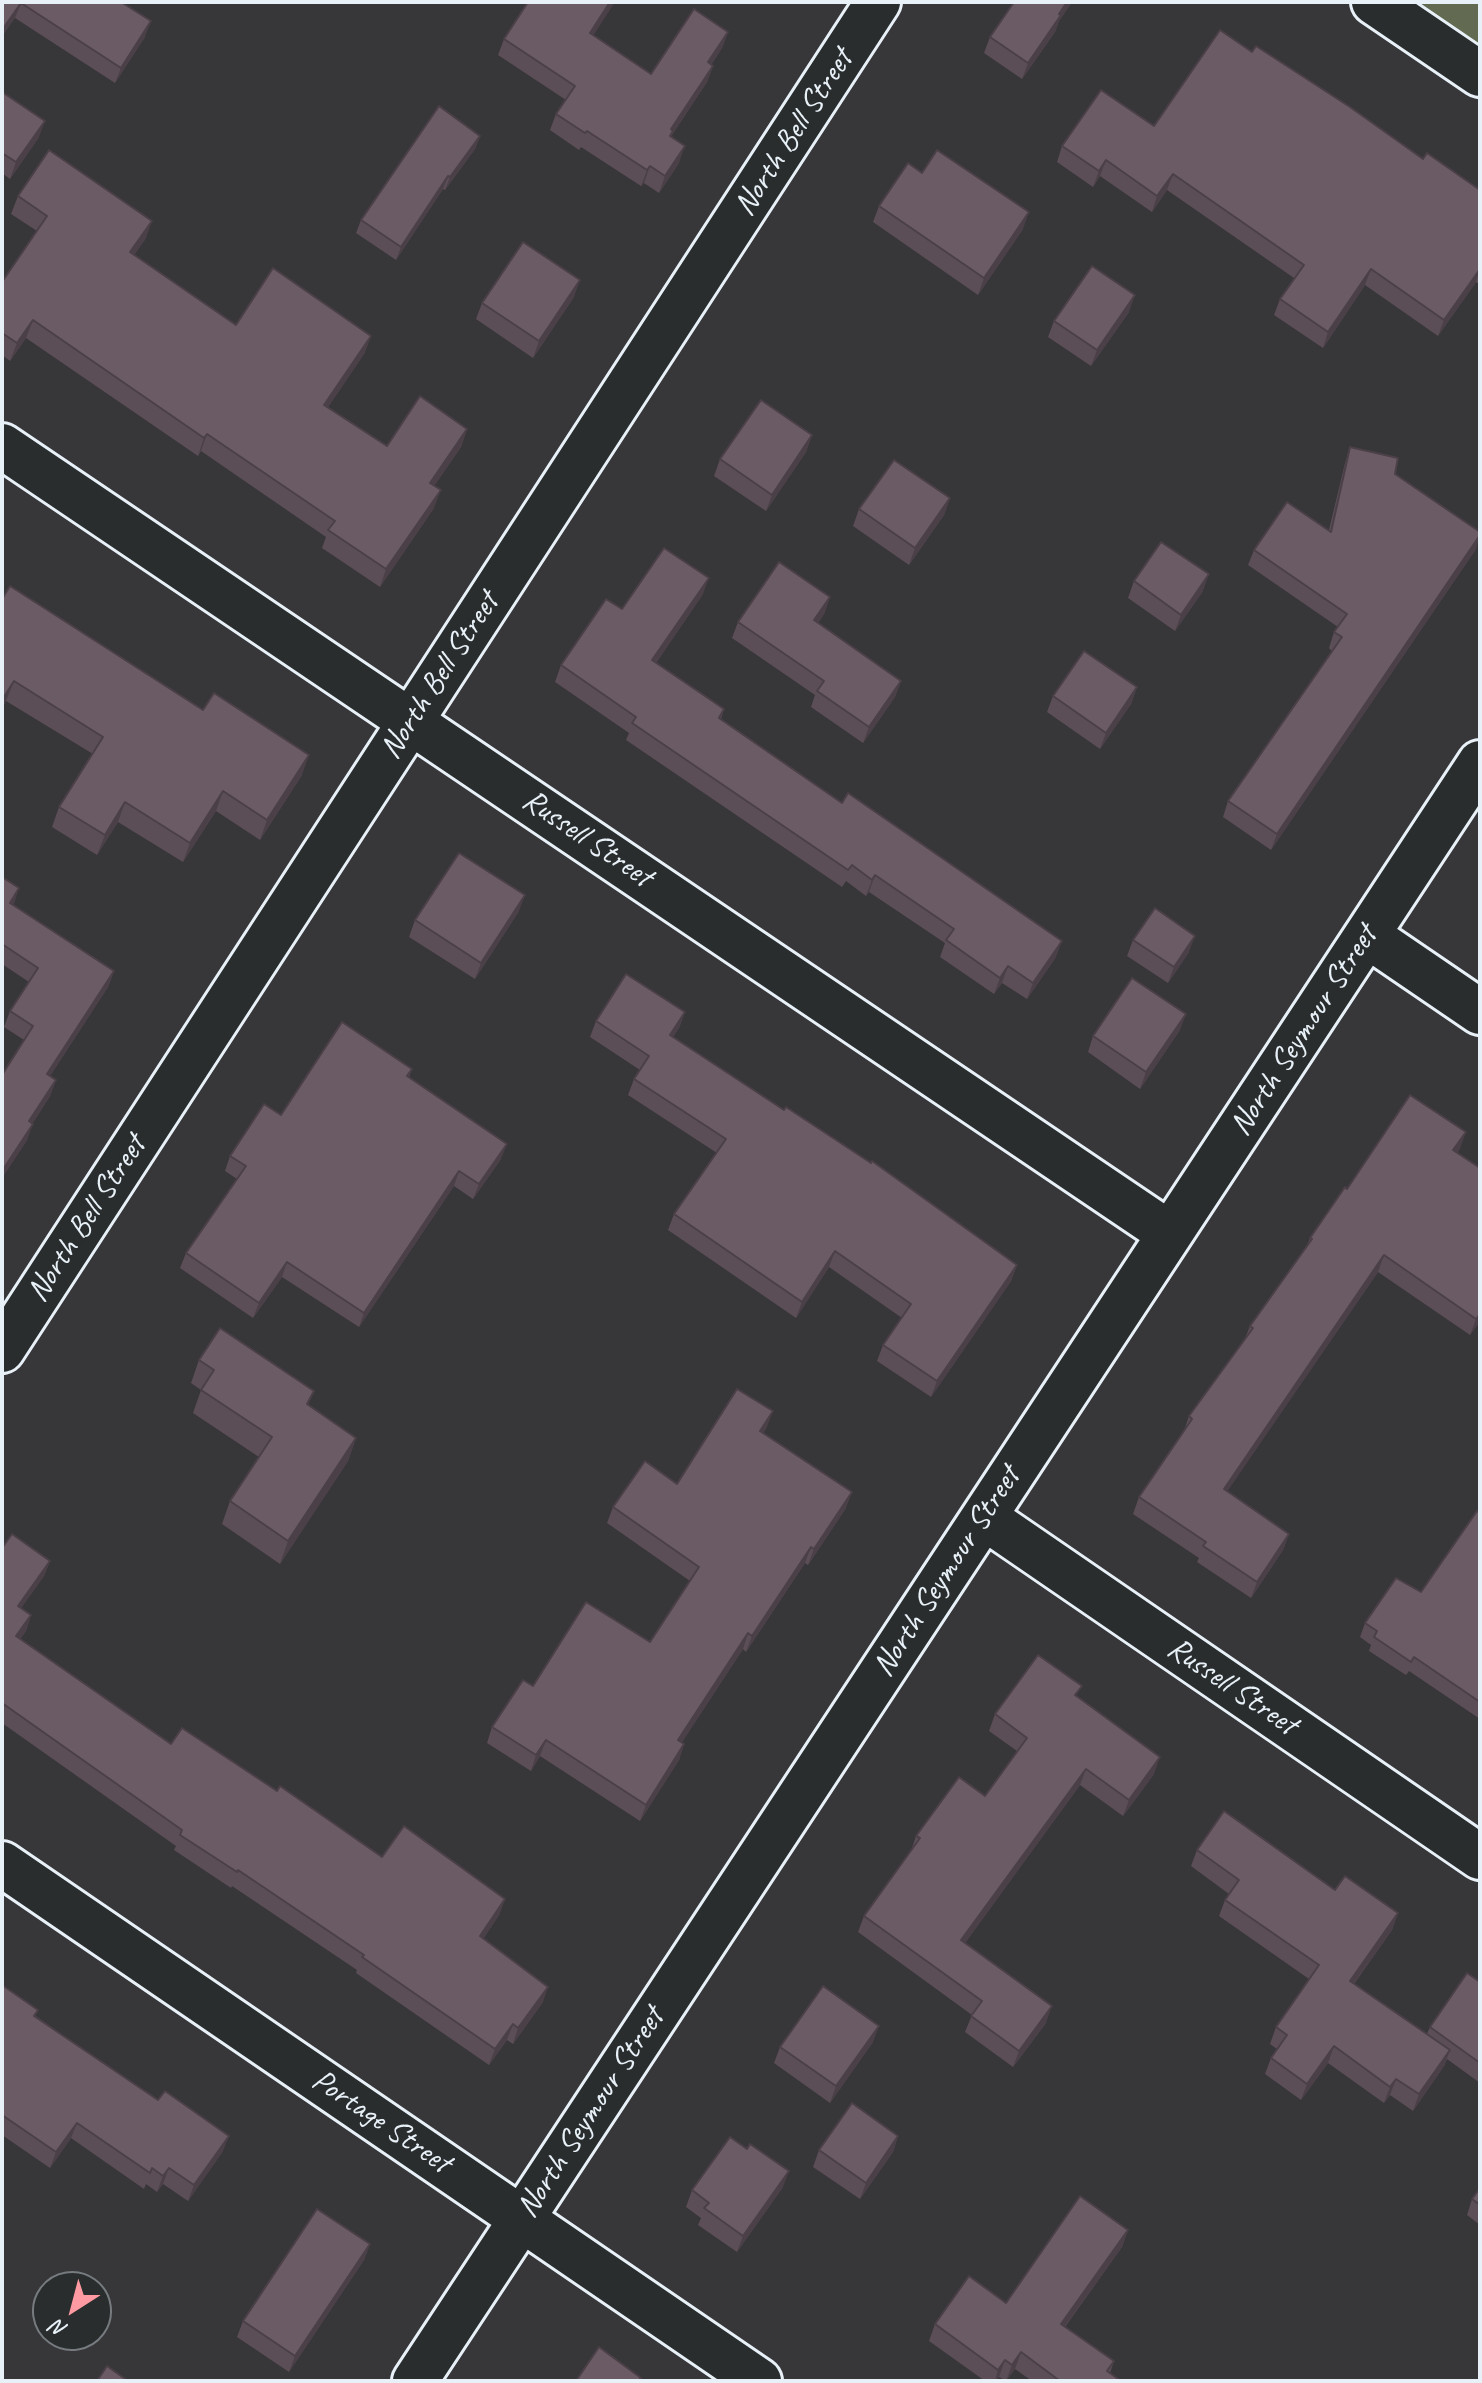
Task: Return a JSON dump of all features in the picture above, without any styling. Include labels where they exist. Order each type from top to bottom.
[{"type":"street","name":"North Bell Street","points":[[2,1350],[878,2]]},
{"type":"street","points":[[1374,2],[1480,74]]},
{"type":"street","name":"Russell Street","points":[[2,446],[1170,1234]]},
{"type":"street","name":"North Seymour Street","points":[[415,2381],[1480,763]]},
{"type":"street","points":[[1367,935],[1480,1012]]},
{"type":"street","name":"Russell Street","points":[[984,1517],[1480,1857]]},
{"type":"street","name":"Portage Street","points":[[2,1864],[759,2381]]},
{"type":"green space","points":[[1374,2],[1480,2],[1480,74]]},
{"type":"building","points":[[2,2],[121,2],[151,21],[121,68],[21,3],[2,30]]},
{"type":"building","points":[[528,2],[610,2],[590,33],[651,74],[694,9],[728,32],[708,62],[713,66],[671,129],[670,136],[685,146],[665,176],[650,166],[647,170],[556,114],[575,86],[504,39]]},
{"type":"building","points":[[1014,2],[1067,2],[1028,63],[990,37]]},
{"type":"building","points":[[1220,30],[1252,52],[1256,46],[1423,159],[1427,153],[1480,190],[1480,269],[1444,320],[1371,269],[1328,332],[1280,299],[1304,265],[1173,174],[1157,196],[1106,160],[1099,171],[1062,146],[1101,90],[1154,126]]},
{"type":"building","points":[[2,92],[45,121],[16,162],[2,153]]},
{"type":"building","points":[[439,106],[480,136],[448,176],[401,247],[361,220]]},
{"type":"building","points":[[49,150],[152,221],[130,252],[236,325],[273,268],[371,336],[324,405],[387,446],[420,396],[467,429],[430,483],[441,490],[386,569],[328,530],[335,521],[207,434],[204,438],[33,320],[17,343],[2,333],[2,282],[47,216],[18,196]]},
{"type":"building","points":[[937,150],[1029,212],[984,278],[879,206],[908,163],[922,173]]},
{"type":"building","points":[[523,242],[580,280],[539,341],[482,303]]},
{"type":"building","points":[[1092,266],[1135,295],[1097,350],[1054,321]]},
{"type":"building","points":[[761,400],[812,435],[772,495],[720,459]]},
{"type":"building","points":[[1350,447],[1398,458],[1395,474],[1480,532],[1480,535],[1277,834],[1228,801],[1342,637],[1334,632],[1347,614],[1254,550],[1287,502],[1331,532]]},
{"type":"building","points":[[894,460],[950,498],[915,548],[859,509]]},
{"type":"building","points":[[1161,542],[1209,574],[1181,615],[1134,581]]},
{"type":"building","points":[[664,548],[709,578],[652,660],[724,709],[719,718],[842,803],[848,793],[1062,941],[1033,983],[1008,966],[1000,978],[946,940],[954,929],[875,875],[872,880],[852,865],[848,870],[632,723],[636,717],[561,665],[606,599],[622,609]]},
{"type":"building","points":[[779,562],[830,597],[814,620],[901,681],[869,727],[817,691],[824,681],[738,622]]},
{"type":"building","points":[[10,586],[203,710],[214,693],[309,755],[267,820],[223,791],[190,843],[125,802],[105,835],[59,807],[103,737],[14,681],[2,700],[2,599]]},
{"type":"building","points":[[1084,651],[1137,687],[1106,733],[1053,696]]},
{"type":"building","points":[[459,853],[525,895],[481,963],[415,920]]},
{"type":"building","points":[[2,877],[19,888],[10,903],[114,971],[47,1074],[56,1080],[29,1121],[33,1124],[2,1171],[2,1075],[33,1026],[10,1011],[38,968],[2,944]]},
{"type":"building","points":[[1155,908],[1195,936],[1174,967],[1133,940]]},
{"type":"building","points":[[626,974],[685,1012],[670,1035],[784,1110],[786,1107],[872,1161],[1017,1265],[937,1381],[883,1345],[911,1304],[835,1251],[802,1302],[674,1214],[726,1139],[634,1079],[649,1056],[596,1021]]},
{"type":"building","points":[[1132,978],[1186,1014],[1146,1072],[1093,1036]]},
{"type":"building","points":[[342,1022],[412,1069],[407,1076],[507,1144],[479,1184],[459,1171],[364,1313],[287,1262],[259,1303],[186,1253],[246,1166],[230,1156],[264,1104],[281,1115]]},
{"type":"building","points":[[1410,1095],[1466,1132],[1453,1150],[1480,1168],[1480,1314],[1476,1319],[1384,1255],[1224,1489],[1289,1534],[1257,1582],[1203,1546],[1206,1542],[1139,1497],[1192,1419],[1189,1416],[1253,1328],[1250,1326]]},
{"type":"building","points":[[220,1328],[314,1391],[307,1404],[356,1438],[288,1541],[230,1501],[272,1437],[201,1390],[214,1370],[199,1360]]},
{"type":"building","points":[[737,1389],[773,1411],[760,1431],[852,1492],[752,1636],[748,1633],[678,1740],[684,1744],[646,1805],[546,1740],[536,1755],[492,1727],[523,1680],[533,1686],[586,1602],[650,1642],[699,1567],[613,1507],[645,1461],[677,1484]]},
{"type":"building","points":[[1477,1511],[1480,1513],[1480,1702],[1414,1657],[1411,1662],[1374,1637],[1377,1631],[1365,1623],[1396,1578],[1421,1592]]},
{"type":"building","points":[[12,1534],[50,1561],[18,1606],[31,1615],[16,1636],[171,1744],[182,1728],[277,1791],[280,1786],[382,1857],[404,1826],[505,1899],[480,1936],[548,1987],[518,2028],[513,2024],[495,2049],[362,1957],[364,1955],[180,1835],[182,1830],[2,1703],[2,1548]]},
{"type":"building","points":[[1038,1655],[1082,1686],[1075,1695],[1160,1757],[1129,1800],[1086,1769],[961,1940],[1052,2006],[1019,2051],[971,2016],[982,2001],[864,1916],[959,1777],[985,1796],[1027,1738],[995,1714]]},
{"type":"building","points":[[1224,1811],[1335,1890],[1345,1876],[1398,1913],[1350,1981],[1450,2050],[1419,2094],[1396,2079],[1390,2087],[1334,2046],[1307,2084],[1271,2058],[1287,2035],[1276,2027],[1319,1965],[1225,1900],[1239,1880],[1197,1850]]},
{"type":"building","points":[[1467,1973],[1480,1982],[1480,2063],[1430,2027]]},
{"type":"building","points":[[2,1985],[38,2010],[34,2016],[158,2100],[165,2091],[229,2136],[194,2185],[169,2168],[163,2176],[152,2168],[150,2173],[77,2123],[56,2152],[2,2115]]},
{"type":"building","points":[[823,1986],[879,2026],[836,2086],[780,2047]]},
{"type":"building","points":[[852,2103],[898,2136],[866,2183],[819,2150]]},
{"type":"building","points":[[730,2137],[747,2149],[750,2144],[789,2171],[743,2236],[704,2208],[709,2203],[692,2190]]},
{"type":"building","points":[[1480,2188],[1480,2205],[1472,2199]]},
{"type":"building","points":[[1080,2196],[1128,2230],[1061,2324],[1114,2361],[1107,2371],[1121,2381],[1060,2381],[1021,2352],[1012,2365],[1005,2360],[998,2370],[935,2324],[969,2276],[1006,2303]]},
{"type":"building","points":[[317,2209],[370,2244],[295,2356],[243,2321]]},
{"type":"building","points":[[599,2347],[641,2378],[638,2381],[576,2381]]},
{"type":"building","points":[[107,2366],[128,2381],[97,2381]]}]
